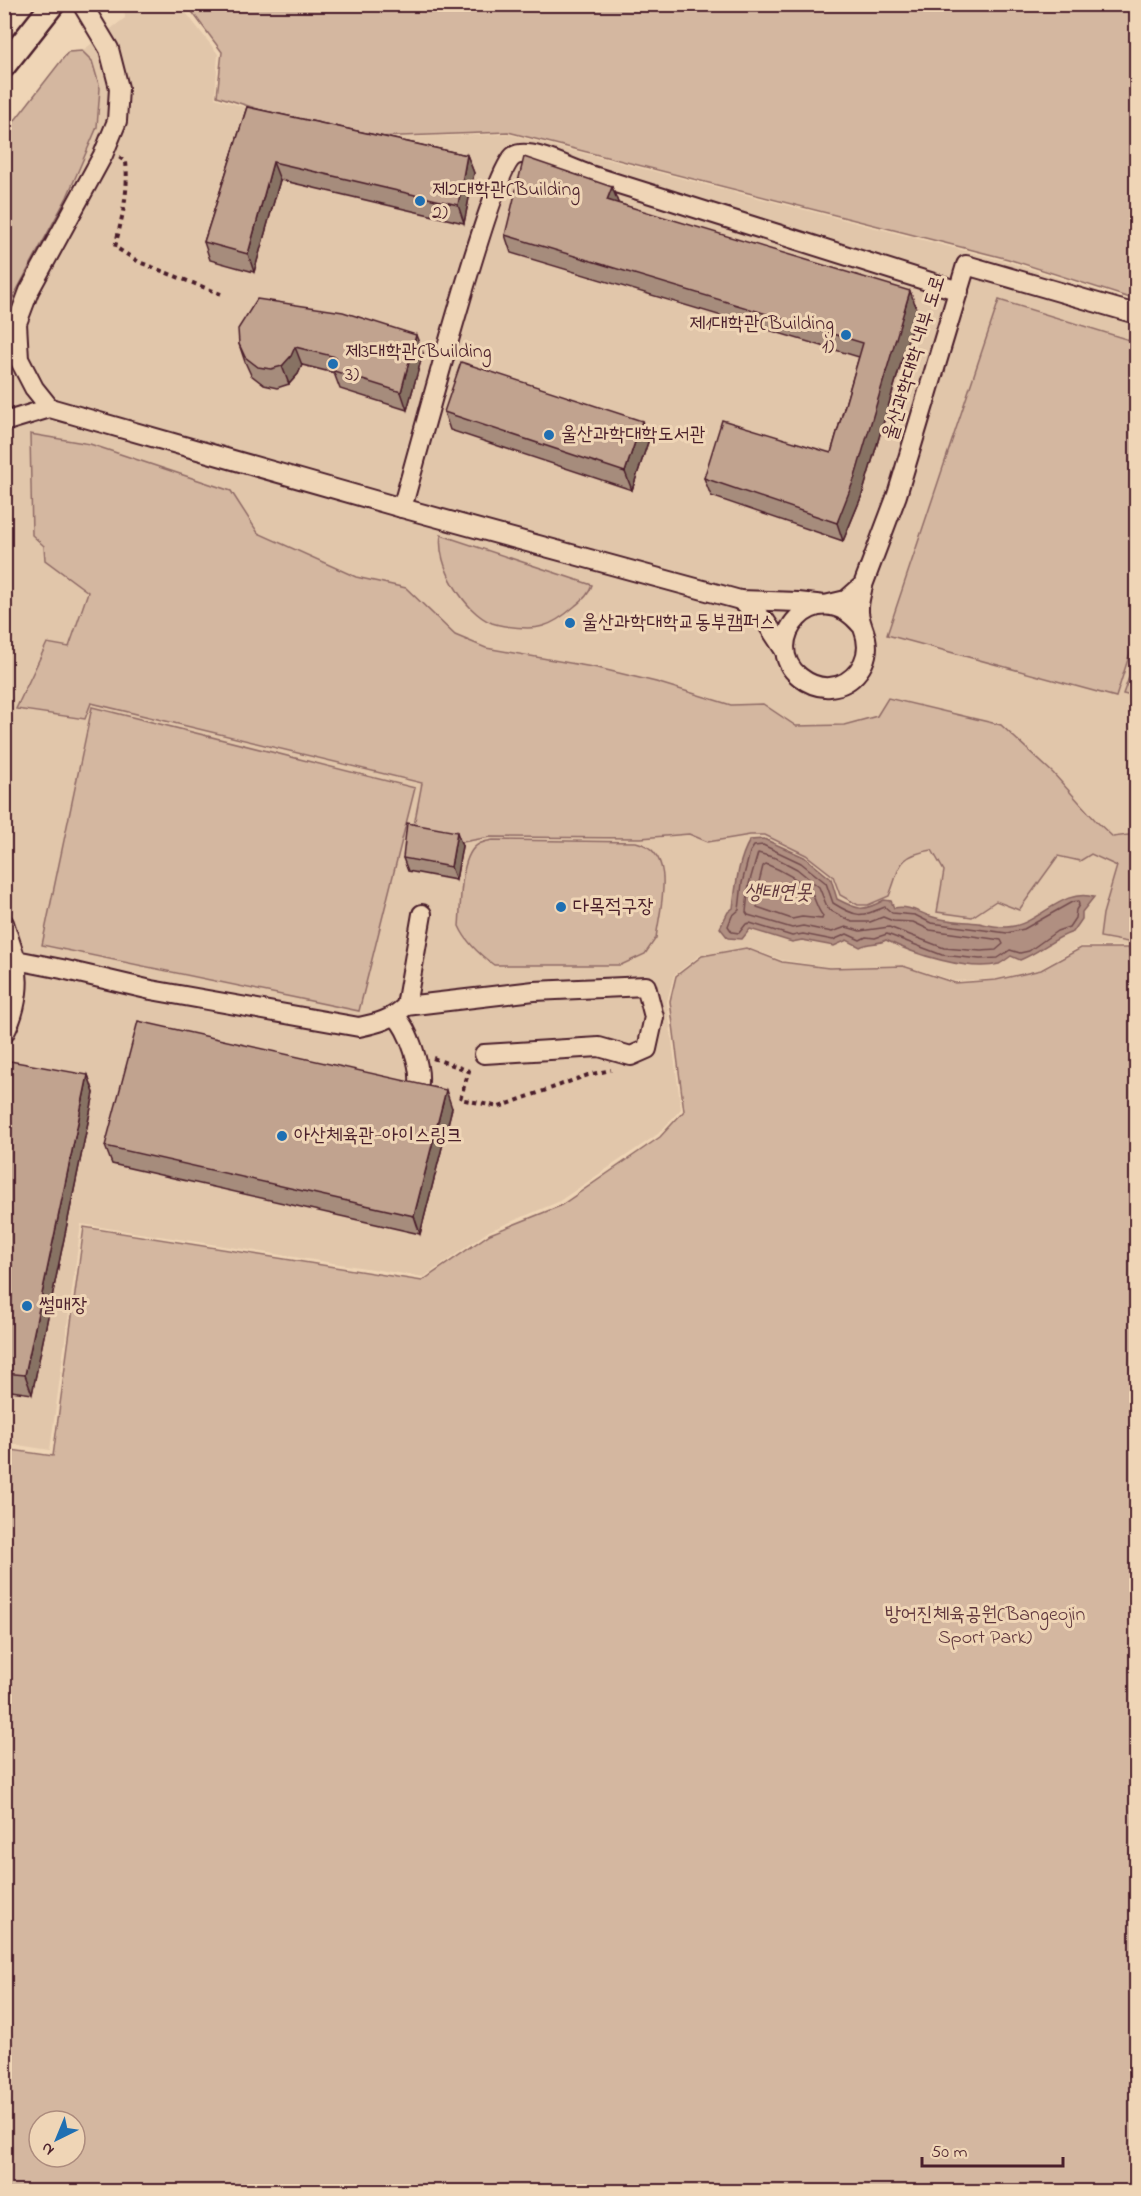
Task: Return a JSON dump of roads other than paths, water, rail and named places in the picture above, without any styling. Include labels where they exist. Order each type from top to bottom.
[{"type":"main road","points":[[4,66],[53,4]]},
{"type":"lane","points":[[50,408],[34,388],[19,359],[18,323],[29,291],[117,122],[119,88],[109,49],[82,4]]},
{"type":"lane","points":[[402,508],[465,283],[495,193],[509,160],[524,152],[959,291]]},
{"type":"lane","name":"울산과학대학 내부 도로","points":[[861,625],[859,608],[863,585],[897,495],[966,265],[1137,314]]},
{"type":"lane","points":[[4,422],[50,408],[402,508],[740,600],[798,602],[839,608],[852,614],[861,625],[866,638],[867,652],[863,665],[854,677],[843,684],[824,687],[806,682],[792,669],[785,651],[766,622],[740,600]]},
{"type":"lane","points":[[785,651],[788,632],[799,615],[812,608],[846,600],[863,585]]},
{"type":"lane","points":[[418,1088],[420,1071],[402,1026],[400,1011],[422,914]]},
{"type":"lane","points":[[4,923],[17,1002],[4,1034]]},
{"type":"lane","points":[[10,953],[62,969],[151,990],[358,1027],[384,1022],[400,1011],[534,991],[646,986],[654,1017],[647,1049],[631,1056],[599,1047],[484,1054]]},
{"type":"water","name":"생태연못","points":[[764,839],[804,857],[831,879],[837,899],[860,908],[884,900],[891,901],[894,908],[910,908],[938,919],[1006,927],[1029,920],[1071,897],[1082,895],[1094,897],[1082,912],[1082,919],[1073,932],[1020,960],[1011,956],[999,964],[987,966],[972,966],[941,960],[886,940],[860,947],[847,940],[834,946],[802,940],[792,942],[750,929],[742,939],[728,938],[720,928],[728,912],[733,908],[743,856],[750,840]]},
{"type":"place","name":"제2대학관(Building 2)","points":[[420,201]]},
{"type":"place","name":"제1대학관(Building 1)","points":[[846,335]]},
{"type":"place","name":"제3대학관(Building 3)","points":[[333,364]]},
{"type":"place","name":"울산과학대학도서관","points":[[549,435]]},
{"type":"place","name":"울산과학대학교동부캠퍼스","points":[[570,623]]},
{"type":"place","name":"다목적구장","points":[[561,907]]},
{"type":"place","name":"아산체육관-아이스링크","points":[[282,1136]]},
{"type":"place","name":"썰매장","points":[[27,1306]]},
{"type":"park label","name":"방어진체육공원(Bangeojin Sport Park)","points":[[985,1626]]}]
